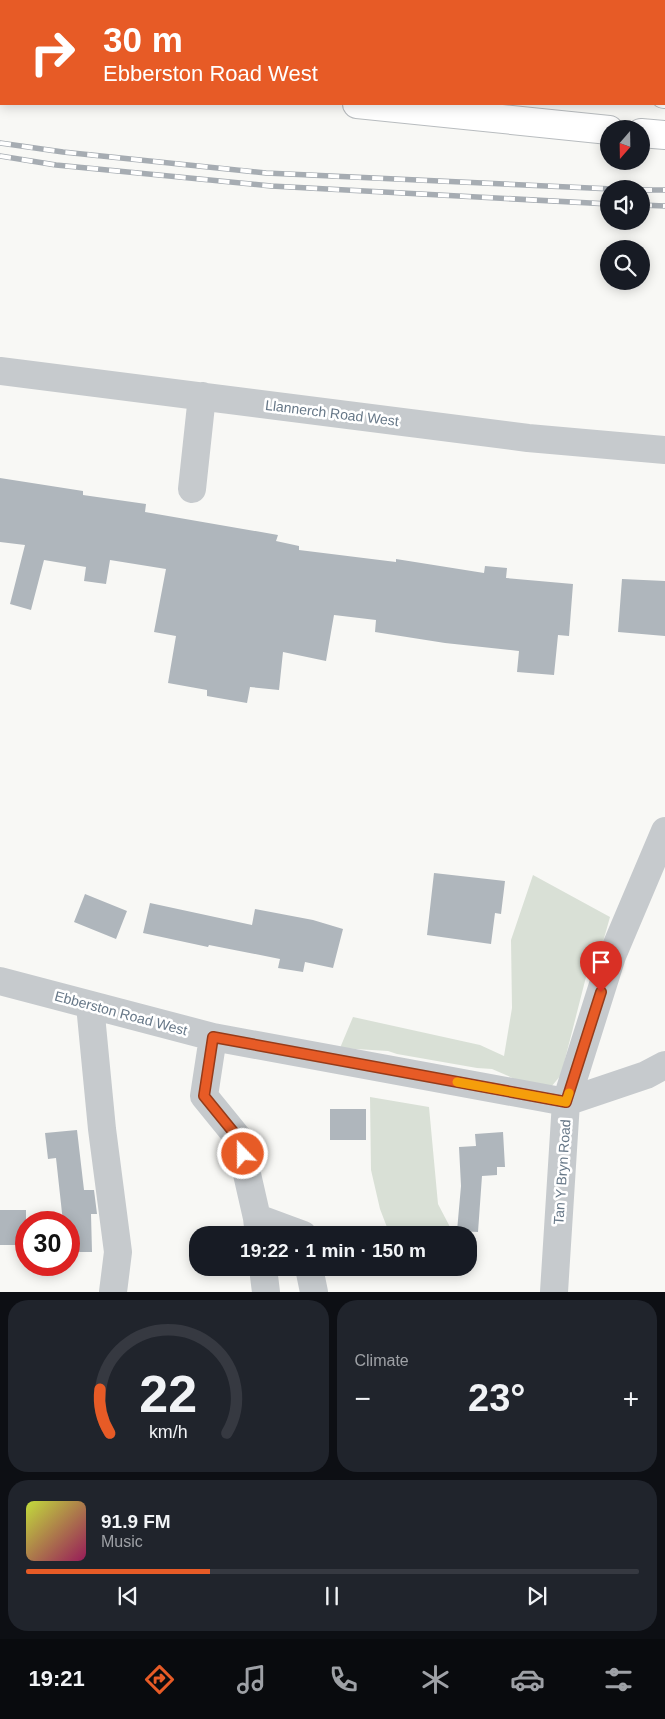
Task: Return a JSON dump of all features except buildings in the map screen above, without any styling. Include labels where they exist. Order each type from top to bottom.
[{"type":"highway","points":[[367,105],[600,129]]},
{"type":"highway","points":[[650,134],[665,135]]},
{"type":"street","name":"Llannerch Road West","points":[[0,370],[528,438],[665,450]]},
{"type":"street","points":[[192,489],[202,396]]},
{"type":"street","name":"Tan Y Bryn Road","points":[[554,1292],[566,1102],[612,956],[665,831]]},
{"type":"street","name":"Ebberston Road West","points":[[0,981],[213,1037],[566,1102]]},
{"type":"street","points":[[90,1005],[102,1129],[118,1252],[114,1292]]},
{"type":"street","points":[[213,1037],[204,1096],[239,1139],[258,1226]]},
{"type":"street","points":[[566,1102],[646,1074],[665,1065]]},
{"type":"street","points":[[264,1276],[266,1292]]},
{"type":"street","points":[[311,1276],[314,1292]]},
{"type":"shaded area","points":[[533,875],[610,917],[601,949],[586,977],[561,1075],[551,1087],[529,1085],[492,1069],[477,1068],[388,1051],[340,1048],[353,1017],[480,1045],[504,1056],[512,1008],[511,940]]},
{"type":"shaded area","points":[[370,1097],[429,1107],[438,1204],[449,1226],[387,1226],[380,1209],[371,1170]]},
{"type":"railway","points":[[0,143],[63,152],[266,173],[600,188]]},
{"type":"railway","points":[[0,156],[56,165],[271,186],[600,204]]},
{"type":"railway","points":[[650,190],[665,190]]},
{"type":"railway","points":[[650,205],[665,206]]},
{"type":"slow traffic","points":[[457,1082],[566,1102],[569,1093]]},
{"type":"route","points":[[243,1154],[239,1139],[204,1096],[213,1037],[566,1102],[601,992]]}]
